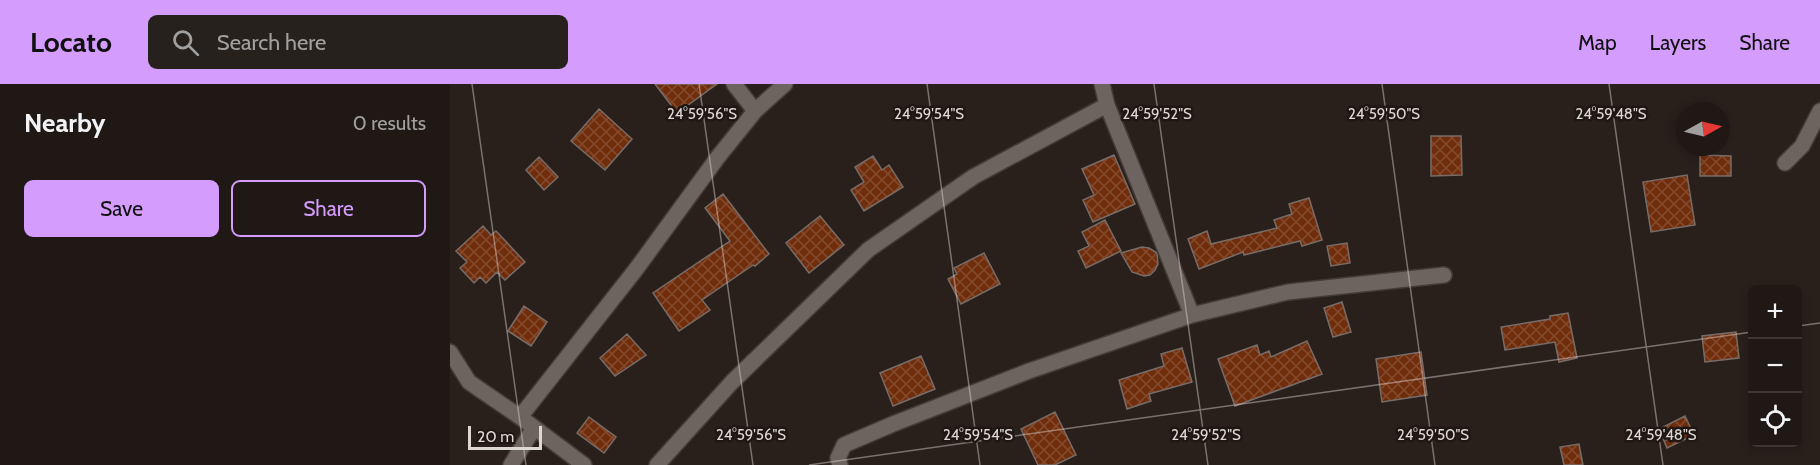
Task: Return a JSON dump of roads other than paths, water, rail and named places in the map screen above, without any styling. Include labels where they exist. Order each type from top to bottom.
[{"type":"street","points":[[734,84],[755,111]]},
{"type":"street","points":[[520,417],[637,268],[755,111],[785,84]]},
{"type":"street","points":[[1102,84],[1107,105],[1192,315]]},
{"type":"street","points":[[657,465],[732,382],[868,250],[973,177],[1107,105]]},
{"type":"street","points":[[1785,163],[1802,146],[1820,111]]},
{"type":"street","points":[[840,465],[838,458],[844,445],[1029,370],[1192,315],[1288,292],[1444,275]]},
{"type":"street","points":[[450,352],[469,382],[584,465]]},
{"type":"street","points":[[511,465],[534,428]]}]
